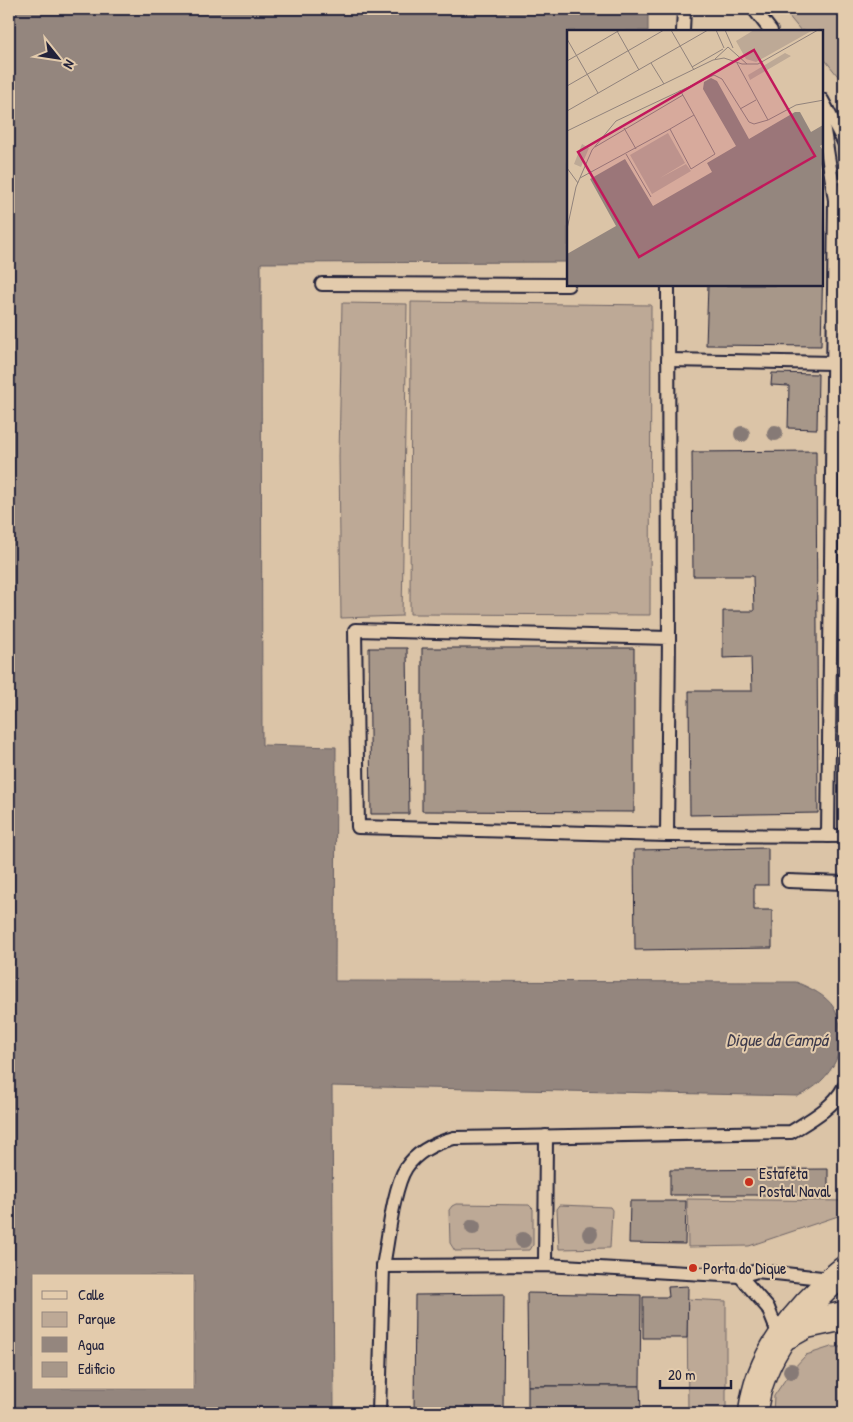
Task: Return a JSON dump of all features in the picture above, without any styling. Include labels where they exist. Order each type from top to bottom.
[{"type":"main road","points":[[753,1413],[754,1397],[762,1374],[781,1339],[812,1300],[839,1275]]},
{"type":"main road","points":[[781,1339],[806,1324],[844,1316]]},
{"type":"lane","points":[[683,30],[684,9]]},
{"type":"lane","points":[[754,9],[770,30]]},
{"type":"lane","points":[[823,102],[844,142]]},
{"type":"lane","points":[[823,124],[835,200],[828,836]]},
{"type":"lane","points":[[322,284],[567,284]]},
{"type":"lane","points":[[667,836],[669,638],[668,286]]},
{"type":"lane","points":[[668,360],[834,363]]},
{"type":"lane","points":[[669,638],[355,630],[358,827],[667,836],[844,836]]},
{"type":"lane","points":[[788,881],[844,883]]},
{"type":"lane","points":[[379,1413],[383,1266],[399,1185],[406,1169],[418,1155],[436,1143],[454,1138],[791,1132],[817,1116],[840,1094],[844,1087]]},
{"type":"lane","points":[[545,1264],[546,1136]]},
{"type":"lane","points":[[383,1266],[545,1264],[740,1276],[757,1271],[839,1275]]},
{"type":"lane","points":[[740,1276],[768,1308],[781,1339]]},
{"type":"green space","points":[[783,9],[844,9],[844,78],[841,80],[823,57],[823,30],[800,30]]},
{"type":"green space","points":[[411,302],[651,305],[650,615],[410,614]]},
{"type":"green space","points":[[342,303],[407,304],[402,616],[341,618],[339,457]]},
{"type":"green space","points":[[687,1199],[844,1201],[844,1214],[749,1246],[688,1247]]},
{"type":"green space","points":[[456,1204],[529,1205],[533,1209],[533,1245],[530,1250],[455,1251],[450,1243],[449,1210]]},
{"type":"green space","points":[[560,1205],[610,1207],[612,1210],[610,1248],[559,1249],[557,1209]]},
{"type":"green space","points":[[687,1299],[726,1301],[726,1413],[688,1413]]},
{"type":"green space","points":[[831,1347],[844,1347],[844,1413],[773,1413],[774,1396],[791,1371],[806,1355]]},
{"type":"water","name":"Dique da Campá","points":[[9,9],[648,9],[648,30],[567,30],[567,262],[261,263],[262,745],[336,747],[335,981],[796,982],[812,989],[831,1003],[839,1022],[840,1048],[836,1060],[821,1081],[810,1090],[798,1096],[332,1086],[334,1413],[9,1413]]},
{"type":"building","points":[[708,286],[822,286],[821,346],[706,345]]},
{"type":"building","points":[[772,373],[818,374],[817,429],[788,428],[789,386],[771,385]]},
{"type":"building","points":[[816,451],[818,813],[690,815],[689,691],[752,691],[751,657],[723,658],[723,611],[754,611],[753,576],[693,576],[692,452]]},
{"type":"building","points":[[369,648],[407,648],[409,814],[371,814]]},
{"type":"building","points":[[422,648],[634,648],[634,812],[422,811]]},
{"type":"building","points":[[768,848],[768,885],[754,885],[754,910],[772,910],[772,948],[635,950],[634,850]]},
{"type":"building","name":"Estafeta Postal Naval","points":[[828,1169],[828,1195],[670,1195],[670,1170]]},
{"type":"building","points":[[630,1201],[686,1201],[685,1244],[629,1243]]},
{"type":"building","points":[[688,1286],[687,1338],[643,1338],[643,1297],[669,1297],[668,1287]]},
{"type":"building","points":[[527,1293],[641,1295],[640,1386],[528,1386]]},
{"type":"building","points":[[504,1294],[503,1413],[414,1413],[415,1295]]},
{"type":"building","points":[[528,1386],[640,1386],[641,1413],[528,1413]]},
{"type":"place","name":"Estafeta Postal Naval","points":[[749,1182]]},
{"type":"place","name":"Porta do Dique","points":[[693,1268]]}]
